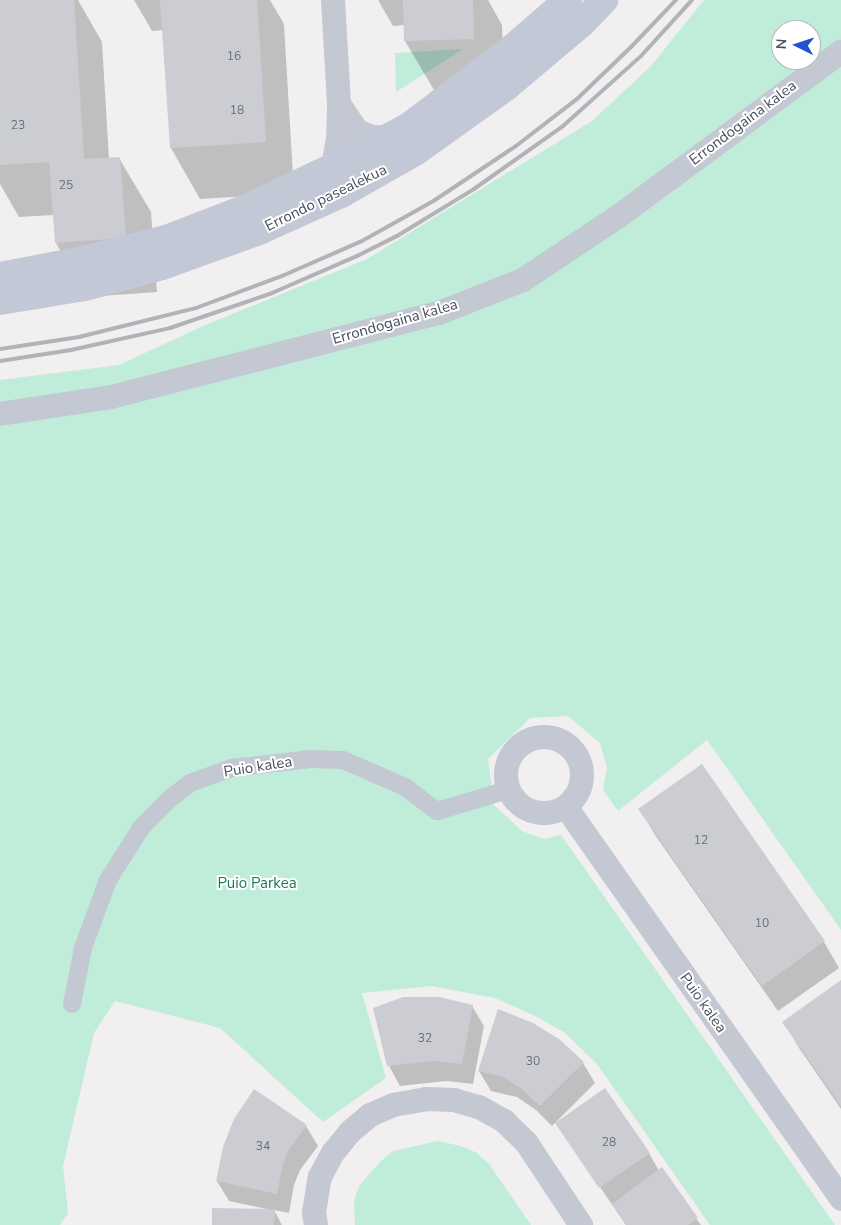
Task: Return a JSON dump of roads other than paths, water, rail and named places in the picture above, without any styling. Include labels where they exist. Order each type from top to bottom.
[{"type":"main road","name":"Errondo pasealekua","points":[[0,276],[83,260],[166,239],[249,207],[333,167],[391,138],[472,80],[568,0]]},
{"type":"main road","name":"Errondo pasealekua","points":[[0,301],[85,287],[162,266],[260,231],[341,194],[415,152],[506,87],[582,24],[604,0]]},
{"type":"street","points":[[333,0],[339,104],[339,124],[333,167]]},
{"type":"street","name":"Errondogaina kalea","points":[[0,414],[111,397],[439,312],[523,280],[619,216],[841,52]]},
{"type":"street","points":[[339,104],[357,131],[373,137],[391,138]]},
{"type":"street","points":[[532,738],[553,738],[564,742],[574,752],[581,768],[580,787],[566,807],[543,814],[529,811],[518,804],[508,790],[506,766],[516,748],[532,738]]},
{"type":"street","name":"Puio kalea","points":[[72,1004],[83,948],[108,880],[141,828],[167,801],[190,783],[232,768],[311,759],[343,760],[405,787],[437,810],[508,790]]},
{"type":"street","name":"Puio kalea","points":[[566,807],[841,1199]]},
{"type":"street","points":[[316,1225],[314,1213],[320,1177],[333,1153],[350,1132],[370,1115],[393,1105],[426,1099],[454,1100],[479,1107],[504,1121],[526,1142],[581,1225]]},
{"type":"railway","points":[[0,349],[79,337],[196,308],[282,276],[362,241],[435,200],[516,146],[578,98],[676,0]]},
{"type":"railway","points":[[0,361],[71,350],[170,328],[272,293],[357,256],[397,236],[474,189],[563,126],[641,56],[692,0]]},
{"type":"park label","name":"Puio Parkea","points":[[257,884]]}]
